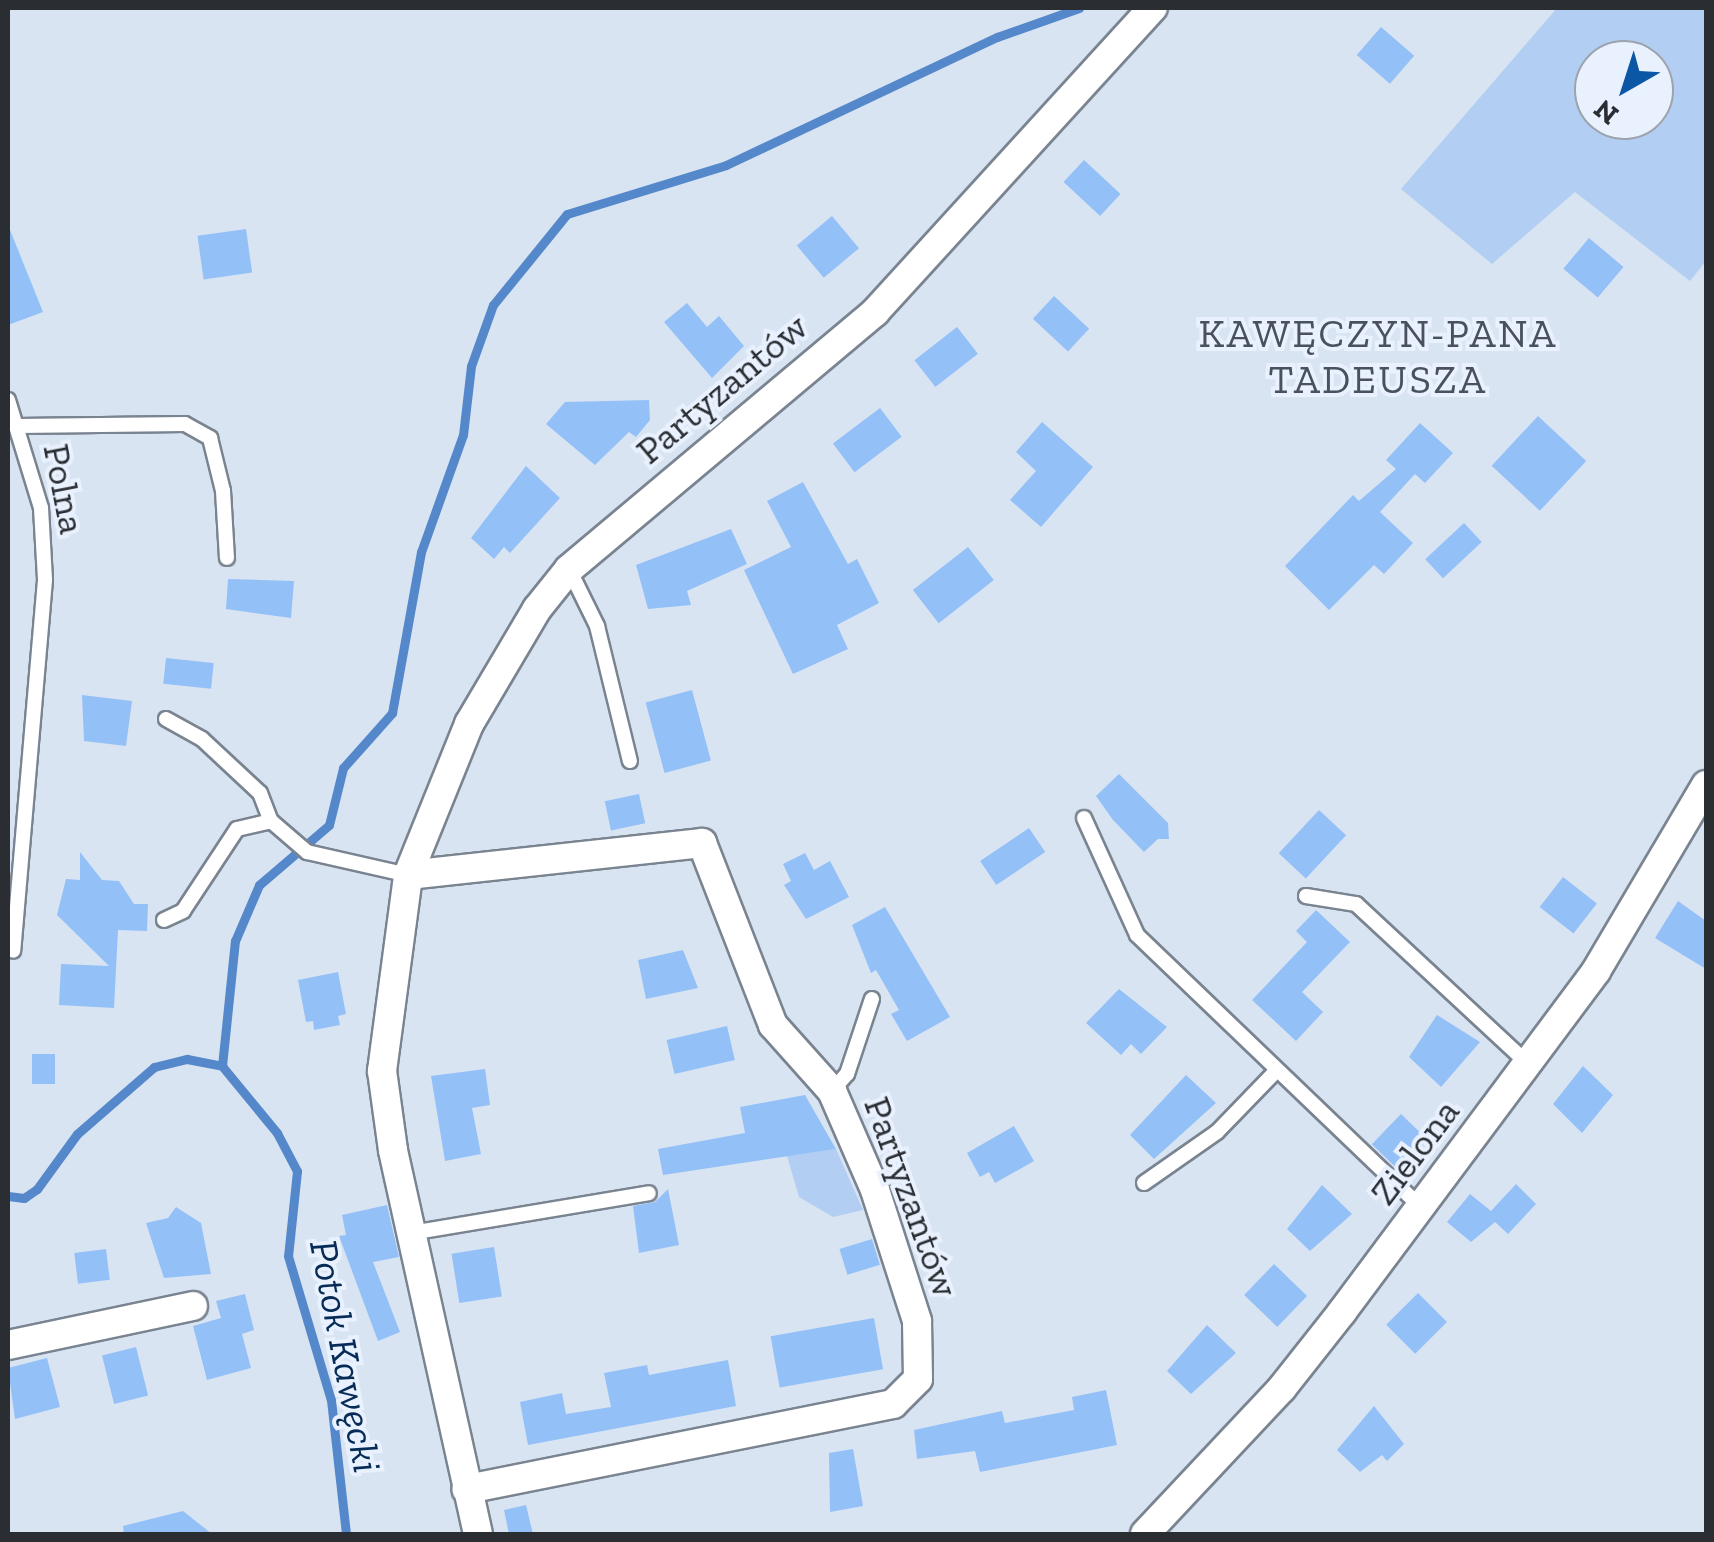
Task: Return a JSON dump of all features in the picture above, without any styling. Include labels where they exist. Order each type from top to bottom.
[{"type":"street","name":"Partyzantów","points":[[478,1534],[411,1233],[382,1071],[408,875],[469,724],[536,610],[569,570],[874,312],[1154,8]]},
{"type":"street","name":"Zielona","points":[[1145,1534],[1282,1388],[1528,1064],[1621,934],[1706,785]]},
{"type":"street","name":"Partyzantów","points":[[408,875],[702,842],[774,1025],[832,1090],[875,1190],[898,1282],[917,1322],[918,1379],[893,1404],[466,1490]]},
{"type":"street","points":[[8,1345],[193,1306]]},
{"type":"lane","name":"Polna","points":[[8,400],[41,508],[44,580],[13,951]]},
{"type":"lane","points":[[17,426],[185,424],[210,438],[223,491],[227,558]]},
{"type":"lane","points":[[569,570],[597,626],[630,761]]},
{"type":"lane","points":[[166,719],[202,739],[260,793],[271,821],[307,852],[408,875]]},
{"type":"lane","points":[[1084,818],[1137,935],[1420,1206]]},
{"type":"lane","points":[[164,920],[183,911],[237,829],[271,821]]},
{"type":"lane","points":[[1306,896],[1356,904],[1528,1064]]},
{"type":"lane","points":[[832,1090],[847,1074],[872,998]]},
{"type":"lane","points":[[1144,1183],[1218,1132],[1277,1070]]},
{"type":"lane","points":[[411,1233],[649,1192]]},
{"type":"shaded area","points":[[1557,8],[1706,8],[1706,261],[1690,281],[1575,192],[1492,264],[1401,189]]},
{"type":"shaded area","points":[[836,1149],[863,1210],[833,1217],[799,1197],[787,1156]]},
{"type":"building","points":[[1381,27],[1414,56],[1390,84],[1357,55]]},
{"type":"building","points":[[1084,160],[1121,194],[1100,216],[1064,182]]},
{"type":"building","points":[[832,216],[859,248],[824,278],[797,246]]},
{"type":"building","points":[[8,225],[43,312],[8,325]]},
{"type":"building","points":[[246,229],[252,273],[204,279],[197,236]]},
{"type":"building","points":[[1589,238],[1623,267],[1598,298],[1563,269]]},
{"type":"building","points":[[1054,296],[1089,329],[1068,351],[1033,319]]},
{"type":"building","points":[[687,303],[707,327],[719,316],[744,346],[712,378],[664,322]]},
{"type":"building","points":[[957,327],[978,354],[935,387],[914,360]]},
{"type":"building","points":[[649,400],[650,420],[636,437],[629,432],[595,465],[546,424],[565,402]]},
{"type":"building","points":[[880,408],[902,437],[855,472],[833,444]]},
{"type":"building","points":[[1538,416],[1586,461],[1540,511],[1492,466]]},
{"type":"building","points":[[1042,422],[1093,467],[1041,527],[1010,500],[1036,471],[1016,452]]},
{"type":"building","points":[[1420,423],[1453,453],[1425,483],[1415,474],[1380,512],[1413,543],[1384,574],[1374,565],[1329,610],[1285,566],[1353,495],[1359,501],[1396,469],[1386,460]]},
{"type":"building","points":[[526,466],[560,498],[510,553],[504,547],[494,559],[471,538]]},
{"type":"building","points":[[803,482],[848,564],[857,559],[879,603],[837,625],[848,649],[793,674],[744,570],[791,547],[767,501]]},
{"type":"building","points":[[1464,523],[1482,542],[1443,578],[1425,559]]},
{"type":"building","points":[[731,529],[747,564],[687,591],[691,605],[648,609],[636,565]]},
{"type":"building","points":[[968,547],[994,580],[939,623],[913,590]]},
{"type":"building","points":[[228,579],[294,581],[291,618],[226,609]]},
{"type":"building","points":[[166,658],[214,663],[211,689],[163,684]]},
{"type":"building","points":[[692,690],[711,761],[665,773],[646,702]]},
{"type":"building","points":[[82,695],[132,701],[126,746],[84,741]]},
{"type":"building","points":[[1119,774],[1168,823],[1169,839],[1158,839],[1144,852],[1113,820],[1096,796]]},
{"type":"building","points":[[639,794],[645,823],[611,831],[605,801]]},
{"type":"building","points":[[1319,810],[1346,835],[1306,878],[1279,853]]},
{"type":"building","points":[[1029,828],[1045,852],[996,885],[980,861]]},
{"type":"building","points":[[80,852],[102,880],[119,881],[134,904],[148,904],[147,931],[118,930],[114,1008],[59,1005],[61,964],[109,966],[57,915],[66,879],[80,880]]},
{"type":"building","points":[[805,853],[814,870],[830,861],[849,897],[806,919],[784,885],[791,881],[783,864]]},
{"type":"building","points":[[1563,877],[1597,903],[1573,933],[1540,907]]},
{"type":"building","points":[[1678,901],[1706,921],[1706,969],[1655,938]]},
{"type":"building","points":[[885,907],[950,1017],[907,1041],[891,1014],[899,1010],[876,970],[871,973],[852,925]]},
{"type":"building","points":[[1316,910],[1350,942],[1302,992],[1323,1012],[1296,1041],[1252,1000],[1307,942],[1296,931]]},
{"type":"building","points":[[683,950],[698,988],[646,999],[638,960]]},
{"type":"building","points":[[338,972],[346,1014],[338,1016],[340,1025],[314,1030],[313,1021],[306,1022],[298,980]]},
{"type":"building","points":[[1119,989],[1167,1027],[1141,1054],[1131,1044],[1121,1055],[1086,1023]]},
{"type":"building","points":[[1437,1015],[1480,1042],[1441,1087],[1409,1057]]},
{"type":"building","points":[[727,1026],[735,1060],[674,1074],[667,1040]]},
{"type":"building","points":[[32,1054],[55,1054],[55,1084],[32,1084]]},
{"type":"building","points":[[1583,1066],[1613,1095],[1582,1133],[1553,1104]]},
{"type":"building","points":[[485,1069],[490,1105],[472,1108],[481,1154],[445,1161],[431,1076]]},
{"type":"building","points":[[1186,1075],[1216,1103],[1154,1159],[1130,1135]]},
{"type":"building","points":[[805,1095],[836,1149],[663,1175],[658,1149],[745,1133],[740,1107]]},
{"type":"building","points":[[1401,1114],[1428,1140],[1398,1170],[1372,1144]]},
{"type":"building","points":[[1014,1126],[1034,1161],[995,1183],[989,1172],[980,1177],[967,1153]]},
{"type":"building","points":[[1516,1184],[1536,1204],[1508,1234],[1495,1222],[1471,1242],[1447,1222],[1470,1194],[1491,1211]]},
{"type":"building","points":[[1322,1185],[1352,1214],[1310,1251],[1287,1229]]},
{"type":"building","points":[[668,1189],[679,1245],[639,1253],[633,1206],[655,1202]]},
{"type":"building","points":[[387,1205],[399,1257],[373,1262],[400,1332],[378,1341],[339,1236],[346,1235],[342,1215]]},
{"type":"building","points":[[176,1207],[201,1223],[211,1274],[164,1278],[146,1223],[168,1218]]},
{"type":"building","points":[[872,1239],[880,1265],[847,1275],[839,1249]]},
{"type":"building","points":[[494,1247],[502,1296],[459,1303],[452,1254]]},
{"type":"building","points":[[106,1249],[110,1280],[78,1284],[74,1253]]},
{"type":"building","points":[[1274,1264],[1307,1296],[1277,1327],[1244,1295]]},
{"type":"building","points":[[1418,1293],[1447,1322],[1415,1354],[1386,1325]]},
{"type":"building","points":[[245,1294],[254,1330],[242,1334],[251,1368],[207,1380],[193,1326],[221,1318],[216,1301]]},
{"type":"building","points":[[874,1318],[883,1369],[780,1387],[771,1336]]},
{"type":"building","points":[[1207,1325],[1236,1353],[1191,1394],[1167,1371]]},
{"type":"building","points":[[136,1347],[148,1396],[114,1404],[102,1355]]},
{"type":"building","points":[[47,1358],[60,1407],[15,1419],[8,1368]]},
{"type":"building","points":[[728,1360],[736,1406],[528,1445],[520,1402],[562,1393],[566,1414],[611,1407],[604,1373],[647,1365],[649,1375]]},
{"type":"building","points":[[1106,1390],[1117,1445],[980,1472],[975,1451],[917,1459],[914,1430],[1002,1411],[1005,1423],[1074,1410],[1072,1397]]},
{"type":"building","points":[[1374,1406],[1404,1444],[1387,1461],[1382,1455],[1360,1472],[1337,1450]]},
{"type":"building","points":[[853,1449],[863,1506],[830,1512],[829,1453]]},
{"type":"building","points":[[526,1505],[533,1534],[509,1534],[504,1510]]},
{"type":"building","points":[[183,1511],[212,1534],[124,1534],[123,1526]]},
{"type":"waterway","points":[[222,1066],[235,941],[259,885],[329,825],[343,768],[392,713],[421,552],[463,435],[471,366],[493,305],[567,214],[726,165],[997,37],[1079,8]]},
{"type":"waterway","name":"Potok Kawęcki","points":[[8,1196],[24,1198],[37,1189],[77,1134],[154,1067],[187,1059],[222,1066],[277,1133],[297,1171],[288,1256],[331,1400],[346,1534]]},
{"type":"district","name":"KAWĘCZYN-PANA TADEUSZA","points":[[1378,356]]}]
